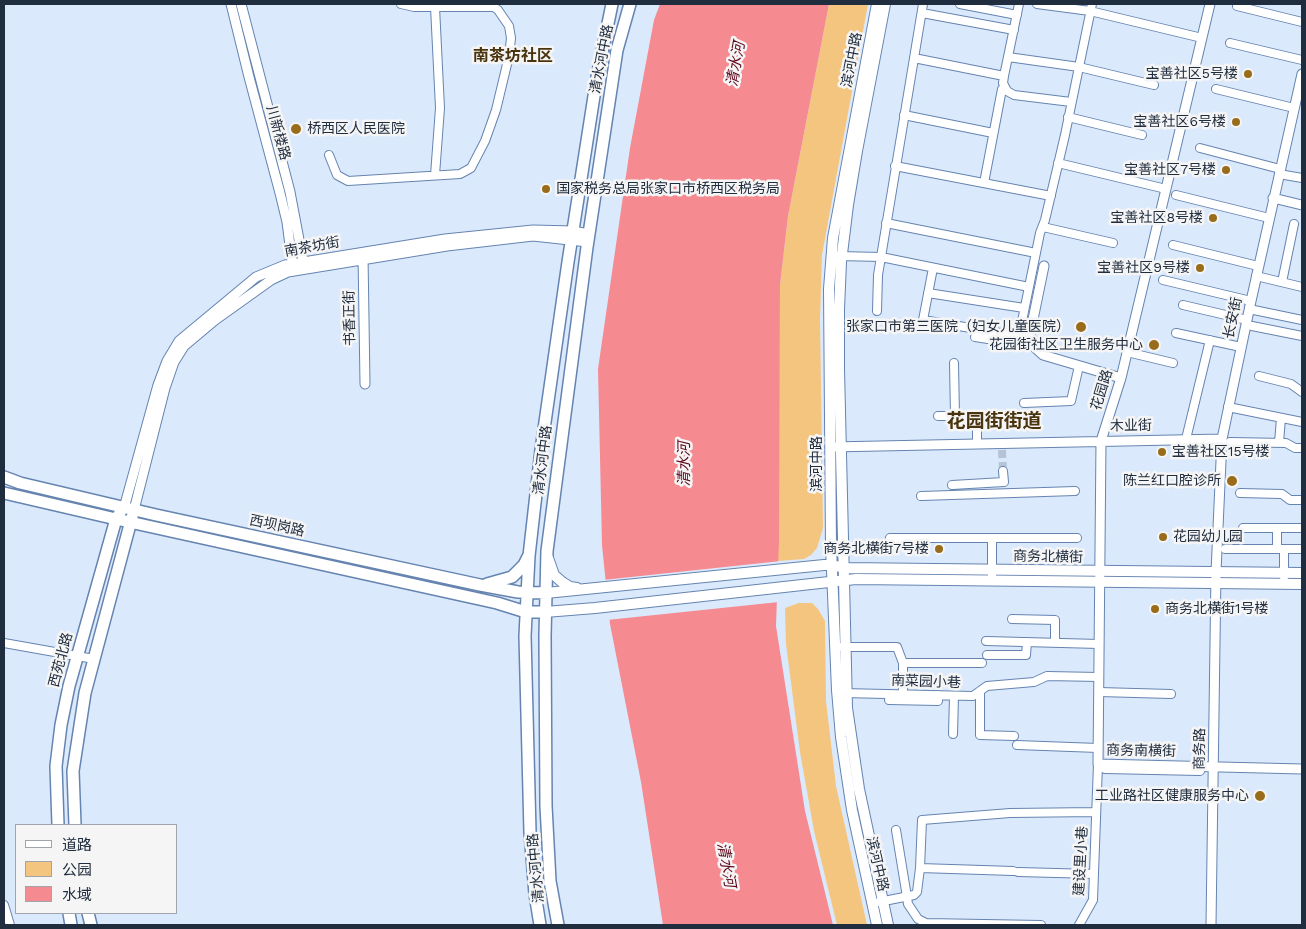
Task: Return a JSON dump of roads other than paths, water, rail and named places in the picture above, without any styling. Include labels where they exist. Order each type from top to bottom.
[{"type":"main road","name":"清水河中路","points":[[558,925],[550,881],[546,806],[544,636],[536,602],[529,556],[541,450],[572,235],[597,77],[612,4]]},
{"type":"main road","name":"清水河中路","points":[[540,925],[535,894],[530,832],[525,636],[536,602],[547,556],[588,238],[617,50],[630,4]]},
{"type":"main road","name":"滨河中路","points":[[841,648],[832,565],[839,310],[837,256],[844,178],[877,4]]},
{"type":"main road","name":"滨河中路","points":[[837,256],[885,4]]},
{"type":"main road","name":"滨河中路","points":[[836,447],[845,580],[841,648],[842,693],[847,708],[877,902],[877,925]]},
{"type":"main road","name":"西坝岗路","points":[[4,477],[20,483],[129,509],[480,585],[536,602]]},
{"type":"main road","name":"西坝岗路","points":[[4,493],[497,602],[536,602]]},
{"type":"main road","points":[[75,824],[73,771],[85,693],[130,522],[129,509]]},
{"type":"main road","name":"西苑北路","points":[[58,824],[56,766],[68,686],[116,519],[129,509]]},
{"type":"main road","points":[[480,585],[504,581],[512,577],[524,566],[529,556]]},
{"type":"main road","points":[[547,556],[554,575],[562,582],[570,587],[592,589]]},
{"type":"main road","name":"商务北横街","points":[[592,589],[832,565],[844,568],[992,575],[1284,579],[1302,584]]},
{"type":"main road","name":"商务北横街","points":[[1284,579],[1302,573]]},
{"type":"main road","name":"商务北横街","points":[[566,611],[833,583],[845,580],[992,575]]},
{"type":"main road","points":[[536,602],[592,589]]},
{"type":"main road","points":[[497,602],[512,611],[520,620],[525,636]]},
{"type":"main road","points":[[536,602],[566,611]]},
{"type":"main road","points":[[544,636],[552,620],[566,611]]},
{"type":"main road","name":"滨河中路","points":[[877,902],[888,925]]},
{"type":"street","name":"川新楼路","points":[[231,4],[280,193],[293,267]]},
{"type":"street","name":"川新楼路","points":[[241,4],[290,192],[304,265]]},
{"type":"street","points":[[329,155],[337,175],[348,181],[460,174],[471,168],[485,141],[496,110],[509,56],[511,38],[509,26],[494,7],[408,7],[401,4]]},
{"type":"street","points":[[877,311],[878,275],[923,4]]},
{"type":"street","points":[[960,4],[1017,15]]},
{"type":"street","points":[[984,183],[1019,4]]},
{"type":"street","points":[[1037,4],[1091,8],[1202,38]]},
{"type":"street","name":"花园路","points":[[1107,767],[1098,748],[1100,440],[1121,378],[1210,4]]},
{"type":"street","points":[[1237,6],[1302,22]]},
{"type":"street","points":[[435,7],[440,108],[435,175]]},
{"type":"street","points":[[1018,336],[1072,102],[1091,8]]},
{"type":"street","points":[[922,13],[1014,30]]},
{"type":"street","points":[[1230,43],[1302,60]]},
{"type":"street","points":[[1008,57],[1079,67],[1154,85]]},
{"type":"street","points":[[914,58],[1004,76]]},
{"type":"street","name":"长安街","points":[[1216,578],[1228,406],[1241,347],[1249,323],[1250,305],[1258,266],[1294,108],[1300,98],[1302,74]]},
{"type":"street","points":[[1004,87],[1010,94],[1014,95],[1072,102]]},
{"type":"street","points":[[1216,89],[1294,108]]},
{"type":"street","points":[[904,115],[993,133]]},
{"type":"street","points":[[1068,117],[1142,135]]},
{"type":"street","points":[[1200,148],[1302,178]]},
{"type":"street","points":[[1058,163],[1166,189]]},
{"type":"street","points":[[896,166],[1051,196]]},
{"type":"street","points":[[1176,195],[1269,218]]},
{"type":"street","points":[[1273,198],[1302,205]]},
{"type":"street","points":[[886,223],[1036,253]]},
{"type":"street","points":[[1282,282],[1294,224]]},
{"type":"street","points":[[1043,227],[1113,244]]},
{"type":"street","name":"南茶坊街","points":[[129,509],[164,388],[174,362],[184,346],[215,320],[271,280],[293,267],[363,256],[445,239],[533,230],[588,238]]},
{"type":"street","points":[[1173,245],[1258,266]]},
{"type":"street","name":"书香正街","points":[[363,256],[365,384]]},
{"type":"street","points":[[837,256],[881,257],[1029,287]]},
{"type":"street","points":[[1031,342],[1044,266]]},
{"type":"street","points":[[933,268],[923,320],[1018,336],[1031,342],[1043,355],[1121,378]]},
{"type":"street","points":[[1256,276],[1302,287]]},
{"type":"street","points":[[1163,280],[1301,320],[1300,336],[1183,305]]},
{"type":"street","points":[[928,293],[1024,308]]},
{"type":"street","points":[[1176,333],[1241,347]]},
{"type":"street","points":[[975,337],[1031,342]]},
{"type":"street","points":[[1186,439],[1210,340]]},
{"type":"street","points":[[1127,352],[1173,363]]},
{"type":"street","points":[[954,363],[955,416]]},
{"type":"street","points":[[1024,403],[1071,402],[1079,366]]},
{"type":"street","points":[[1259,376],[1291,384],[1302,392]]},
{"type":"street","points":[[1228,406],[1302,422]]},
{"type":"street","points":[[938,416],[977,416],[977,444]]},
{"type":"street","points":[[1279,443],[1281,418]]},
{"type":"street","name":"木业街","points":[[836,447],[977,444],[1002,447],[1100,440],[1226,440]]},
{"type":"street","points":[[1226,440],[1286,443],[1295,448],[1302,448]]},
{"type":"street","points":[[1003,471],[1004,493]]},
{"type":"street","points":[[952,485],[1004,482]]},
{"type":"street","points":[[921,496],[1075,492]]},
{"type":"street","points":[[1240,493],[1282,494],[1290,500],[1302,500]]},
{"type":"street","points":[[1244,528],[1302,528]]},
{"type":"street","points":[[1277,528],[1284,579]]},
{"type":"street","points":[[890,538],[1077,538]]},
{"type":"street","points":[[992,538],[992,575]]},
{"type":"street","points":[[1225,549],[1302,550]]},
{"type":"street","name":"商务路","points":[[1211,925],[1216,578]]},
{"type":"street","points":[[1012,619],[1055,620],[1055,643]]},
{"type":"street","points":[[986,641],[1099,644]]},
{"type":"street","points":[[987,654],[1026,655],[1027,642]]},
{"type":"street","points":[[4,643],[94,659]]},
{"type":"street","points":[[841,648],[897,647],[903,662],[903,694]]},
{"type":"street","points":[[903,662],[982,663]]},
{"type":"street","name":"南菜园小巷","points":[[842,693],[973,696],[987,686],[1034,682],[1047,676],[1099,677]]},
{"type":"street","points":[[980,691],[980,735],[1014,736]]},
{"type":"street","points":[[1099,692],[1171,694]]},
{"type":"street","points":[[889,700],[938,701],[938,696]]},
{"type":"street","points":[[953,734],[954,696]]},
{"type":"street","points":[[1017,745],[1098,748]]},
{"type":"street","name":"商务南横街","points":[[1107,767],[1196,770],[1213,767],[1302,769]]},
{"type":"street","name":"建设里小巷","points":[[1079,925],[1093,900],[1096,812],[1107,767]]},
{"type":"street","points":[[877,902],[907,897],[917,892],[922,820],[1010,813],[1096,812]]},
{"type":"street","points":[[896,830],[907,897],[914,913],[926,923],[1041,925]]},
{"type":"street","points":[[920,868],[1094,874]]},
{"type":"street","points":[[4,905],[8,924]]},
{"type":"water","name":"清水河","points":[[660,4],[829,4],[788,216],[780,285],[779,541],[776,626],[805,811],[833,925],[663,925],[641,782],[610,624],[602,545],[598,369],[630,148],[654,20]]},
{"type":"tunnel","points":[[1002,450],[1003,471]]},
{"type":"place","name":"宝善社区5号楼","points":[[1248,74]]},
{"type":"place","name":"宝善社区6号楼","points":[[1236,122]]},
{"type":"place","name":"桥西区人民医院","points":[[296,129]]},
{"type":"place","name":"宝善社区7号楼","points":[[1226,170]]},
{"type":"place","name":"国家税务总局张家口市桥西区税务局","points":[[546,189]]},
{"type":"place","name":"宝善社区8号楼","points":[[1213,218]]},
{"type":"place","name":"宝善社区9号楼","points":[[1200,268]]},
{"type":"place","name":"张家口市第三医院（妇女儿童医院）","points":[[1081,327]]},
{"type":"place","name":"花园街社区卫生服务中心","points":[[1154,345]]},
{"type":"place","name":"宝善社区15号楼","points":[[1162,452]]},
{"type":"place","name":"陈兰红口腔诊所","points":[[1232,481]]},
{"type":"place","name":"花园幼儿园","points":[[1163,537]]},
{"type":"place","name":"商务北横街7号楼","points":[[939,549]]},
{"type":"place","name":"商务北横街1号楼","points":[[1155,609]]},
{"type":"place","name":"工业路社区健康服务中心","points":[[1260,796]]},
{"type":"district","name":"南茶坊社区","points":[[513,56]]},
{"type":"district","name":"花园街街道","points":[[994,421]]}]
